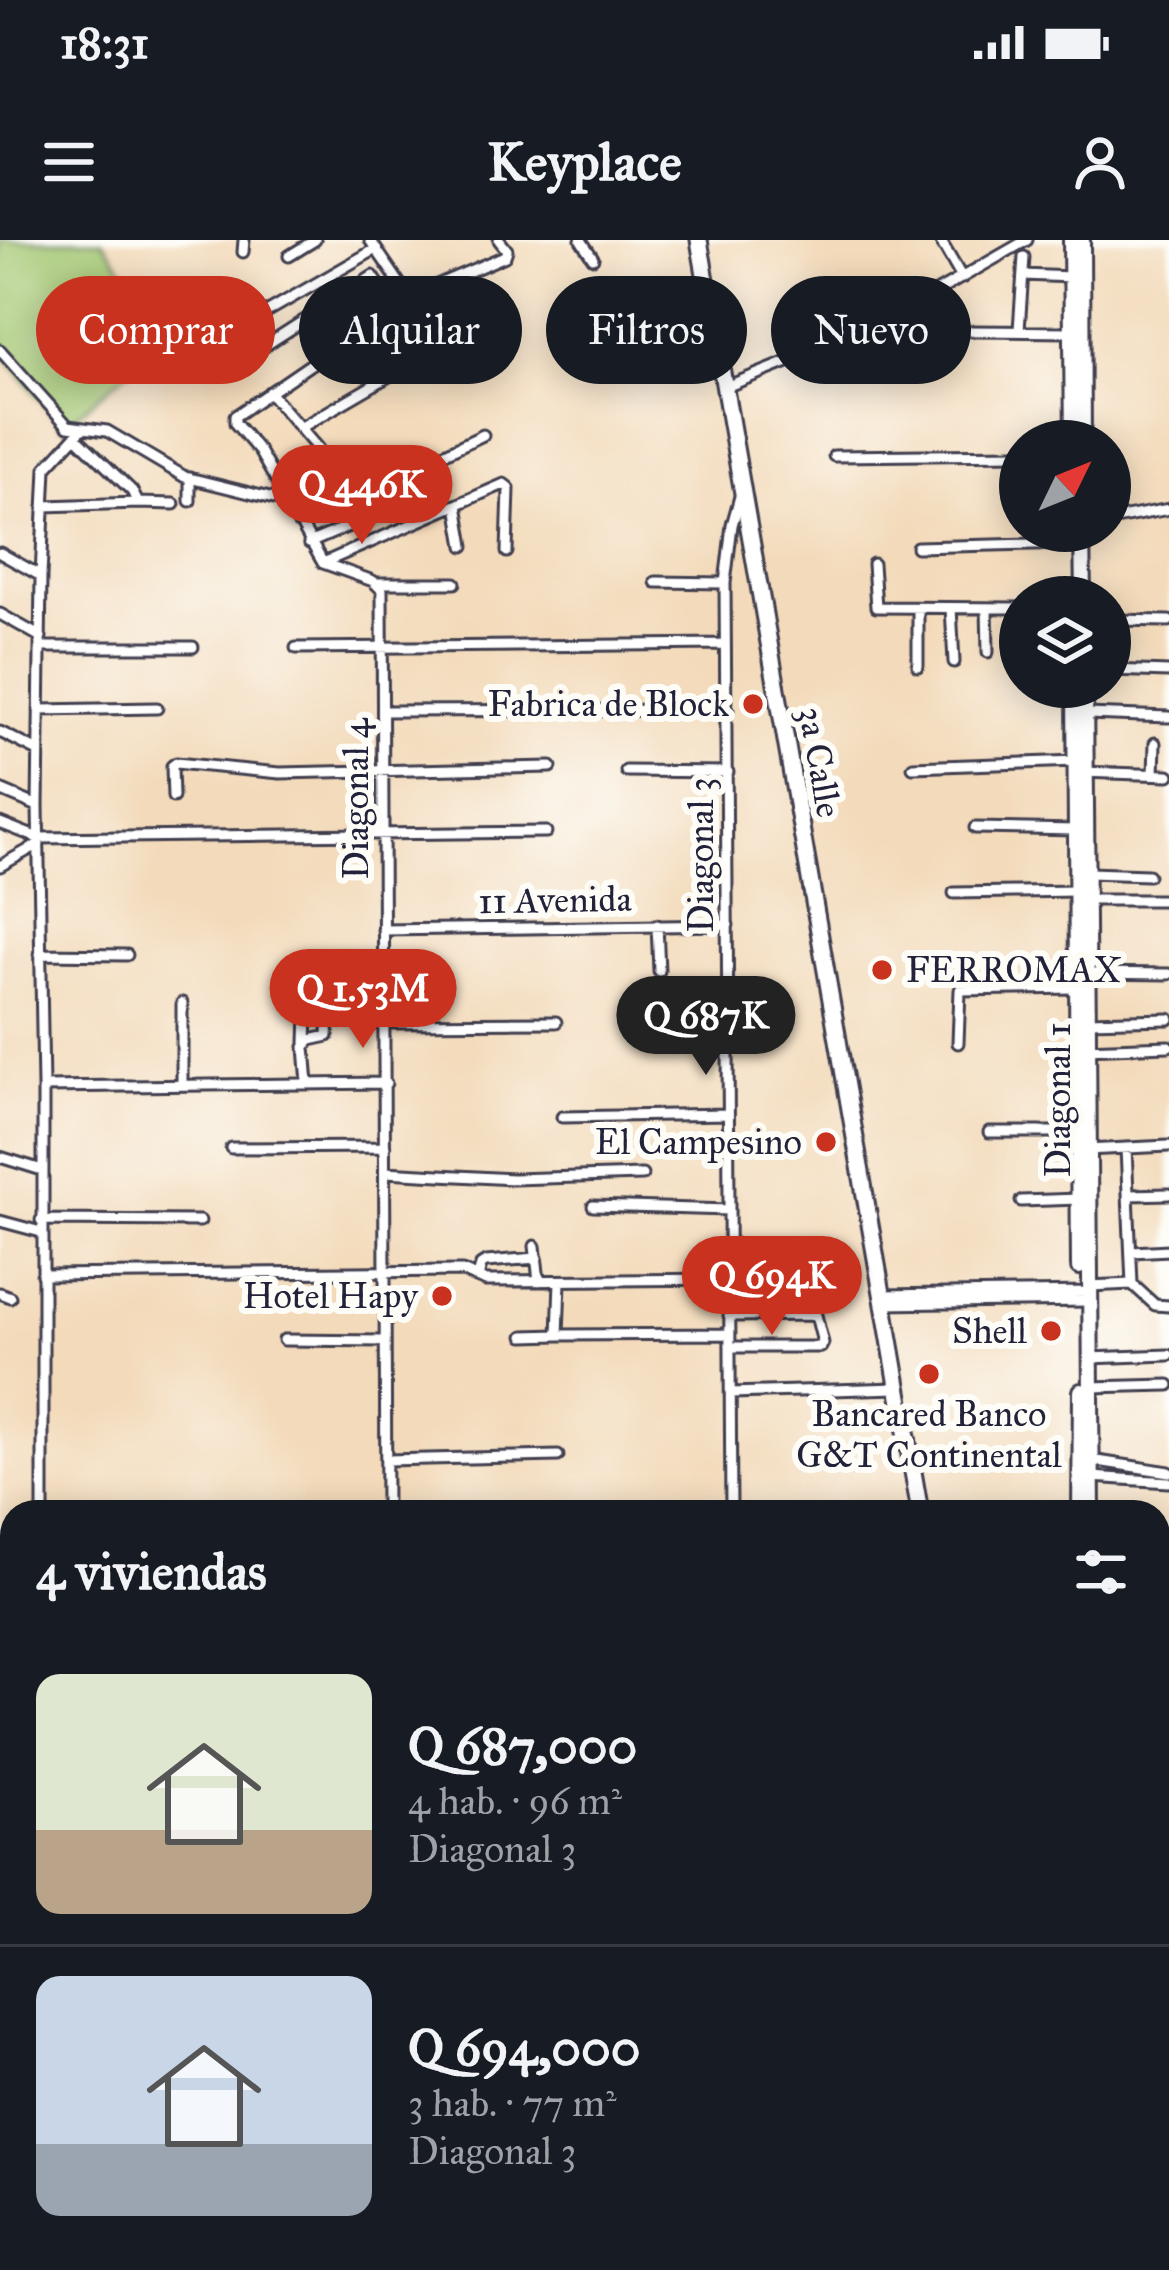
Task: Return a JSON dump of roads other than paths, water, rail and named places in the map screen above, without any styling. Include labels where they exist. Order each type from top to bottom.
[{"type":"main road","name":"3a Calle","points":[[699,240],[918,1500]]},
{"type":"main road","points":[[1071,240],[1073,420]]},
{"type":"main road","points":[[1082,240],[1083,420]]},
{"type":"main road","name":"Diagonal 1","points":[[1077,708],[1088,873],[1080,897],[1077,988],[1083,1049],[1090,1500]]},
{"type":"main road","name":"Diagonal 1","points":[[1086,708],[1076,830],[1088,973],[1078,1132],[1083,1150],[1079,1199],[1089,1358],[1086,1460]]},
{"type":"main road","name":"Diagonal 1","points":[[1082,1500],[1086,1477]]},
{"type":"street","points":[[289,256],[314,240]]},
{"type":"street","points":[[581,240],[592,258]]},
{"type":"street","points":[[940,240],[961,276]]},
{"type":"street","points":[[965,276],[1027,240]]},
{"type":"street","points":[[458,276],[505,256],[503,241]]},
{"type":"street","points":[[275,306],[373,245],[394,276]]},
{"type":"street","points":[[1019,330],[1024,256]]},
{"type":"street","points":[[1023,275],[1071,277]]},
{"type":"street","points":[[972,331],[1072,332]]},
{"type":"street","points":[[0,350],[132,490],[138,503]]},
{"type":"street","points":[[728,386],[771,369]]},
{"type":"street","points":[[299,372],[234,419],[259,451],[323,563],[379,587],[454,583]]},
{"type":"street","points":[[300,428],[375,384]]},
{"type":"street","points":[[269,392],[318,449]]},
{"type":"street","points":[[43,1500],[38,751],[47,464],[78,433],[107,431],[168,470],[286,502]]},
{"type":"street","points":[[298,524],[483,435]]},
{"type":"street","points":[[834,456],[999,454]]},
{"type":"street","points":[[190,478],[190,501]]},
{"type":"street","points":[[323,563],[504,484],[508,486],[506,552]]},
{"type":"street","name":"Diagonal 3","points":[[731,1500],[725,583],[742,487]]},
{"type":"street","points":[[44,506],[174,504]]},
{"type":"street","points":[[309,543],[400,504]]},
{"type":"street","points":[[457,505],[464,546]]},
{"type":"street","points":[[1131,516],[1169,509]]},
{"type":"street","points":[[917,547],[999,541]]},
{"type":"street","points":[[0,554],[41,576]]},
{"type":"street","points":[[873,564],[876,607],[999,608]]},
{"type":"street","points":[[656,583],[725,583]]},
{"type":"street","name":"Diagonal 4","points":[[379,587],[386,1018],[386,1500]]},
{"type":"street","points":[[918,608],[918,666]]},
{"type":"street","points":[[951,608],[954,662]]},
{"type":"street","points":[[987,608],[988,652]]},
{"type":"street","points":[[0,614],[40,642],[194,647]]},
{"type":"street","points":[[1131,620],[1169,621]]},
{"type":"street","points":[[296,648],[725,644]]},
{"type":"street","points":[[1131,671],[1169,672]]},
{"type":"street","points":[[39,710],[157,708]]},
{"type":"street","points":[[383,711],[728,710]]},
{"type":"street","points":[[1087,715],[1169,717]]},
{"type":"street","points":[[0,732],[38,751]]},
{"type":"street","points":[[1154,774],[1155,743]]},
{"type":"street","points":[[173,797],[172,766],[176,763],[280,773],[551,767]]},
{"type":"street","points":[[913,767],[1082,767],[1169,775]]},
{"type":"street","points":[[626,771],[728,772]]},
{"type":"street","points":[[0,790],[38,806]]},
{"type":"street","points":[[0,823],[39,841],[546,832]]},
{"type":"street","points":[[974,828],[1076,830]]},
{"type":"street","points":[[0,866],[39,841]]},
{"type":"street","points":[[1088,873],[1148,875]]},
{"type":"street","points":[[954,893],[1169,900]]},
{"type":"street","points":[[657,925],[659,971]]},
{"type":"street","name":"11 Avenida","points":[[383,930],[728,925]]},
{"type":"street","points":[[40,954],[128,955]]},
{"type":"street","points":[[1088,973],[1169,974]]},
{"type":"street","points":[[958,1043],[960,990],[1077,988]]},
{"type":"street","points":[[306,1043],[328,1036],[329,995]]},
{"type":"street","points":[[182,1003],[182,1085]]},
{"type":"street","points":[[308,1084],[305,1012],[556,1022]]},
{"type":"street","points":[[624,1021],[728,1019]]},
{"type":"street","points":[[1088,1021],[1169,1019]]},
{"type":"street","points":[[1083,1049],[1169,1046]]},
{"type":"street","points":[[43,1087],[386,1083]]},
{"type":"street","points":[[562,1117],[728,1114]]},
{"type":"street","points":[[988,1132],[1078,1132]]},
{"type":"street","points":[[1083,1150],[1169,1146]]},
{"type":"street","points":[[231,1148],[386,1147]]},
{"type":"street","points":[[1126,1148],[1132,1284],[1155,1305],[1169,1306]]},
{"type":"street","points":[[0,1156],[42,1170]]},
{"type":"street","points":[[385,1172],[513,1179],[642,1175]]},
{"type":"street","points":[[1129,1195],[1169,1194]]},
{"type":"street","points":[[1021,1201],[1079,1199]]},
{"type":"street","points":[[593,1206],[729,1210]]},
{"type":"street","points":[[40,1220],[200,1221]]},
{"type":"street","points":[[1,1223],[41,1232]]},
{"type":"street","points":[[535,1246],[539,1281]]},
{"type":"street","points":[[1132,1252],[1169,1250]]},
{"type":"street","points":[[478,1278],[486,1262],[537,1258]]},
{"type":"street","points":[[42,1275],[462,1271],[478,1278],[539,1281],[729,1280]]},
{"type":"street","points":[[558,1335],[560,1281]]},
{"type":"street","points":[[882,1300],[1084,1293],[1132,1284]]},
{"type":"street","points":[[730,1316],[816,1315],[824,1343],[821,1347],[730,1347]]},
{"type":"street","points":[[524,1336],[730,1334]]},
{"type":"street","points":[[284,1340],[385,1341]]},
{"type":"street","points":[[1089,1358],[1169,1355]]},
{"type":"street","points":[[1089,1387],[1169,1385]]},
{"type":"street","points":[[730,1393],[898,1388]]},
{"type":"street","points":[[386,1460],[557,1456]]},
{"type":"street","points":[[1086,1460],[1169,1482]]},
{"type":"street","points":[[1086,1477],[1169,1472]]},
{"type":"place","name":"Fabrica de Block","points":[[753,704]]},
{"type":"place","name":"FERROMAX","points":[[882,970]]},
{"type":"place","name":"El Campesino","points":[[826,1142]]},
{"type":"place","name":"Hotel Hapy","points":[[442,1296]]},
{"type":"place","name":"Shell","points":[[1051,1331]]},
{"type":"place","name":"Bancared Banco G&T Continental","points":[[929,1374]]}]
